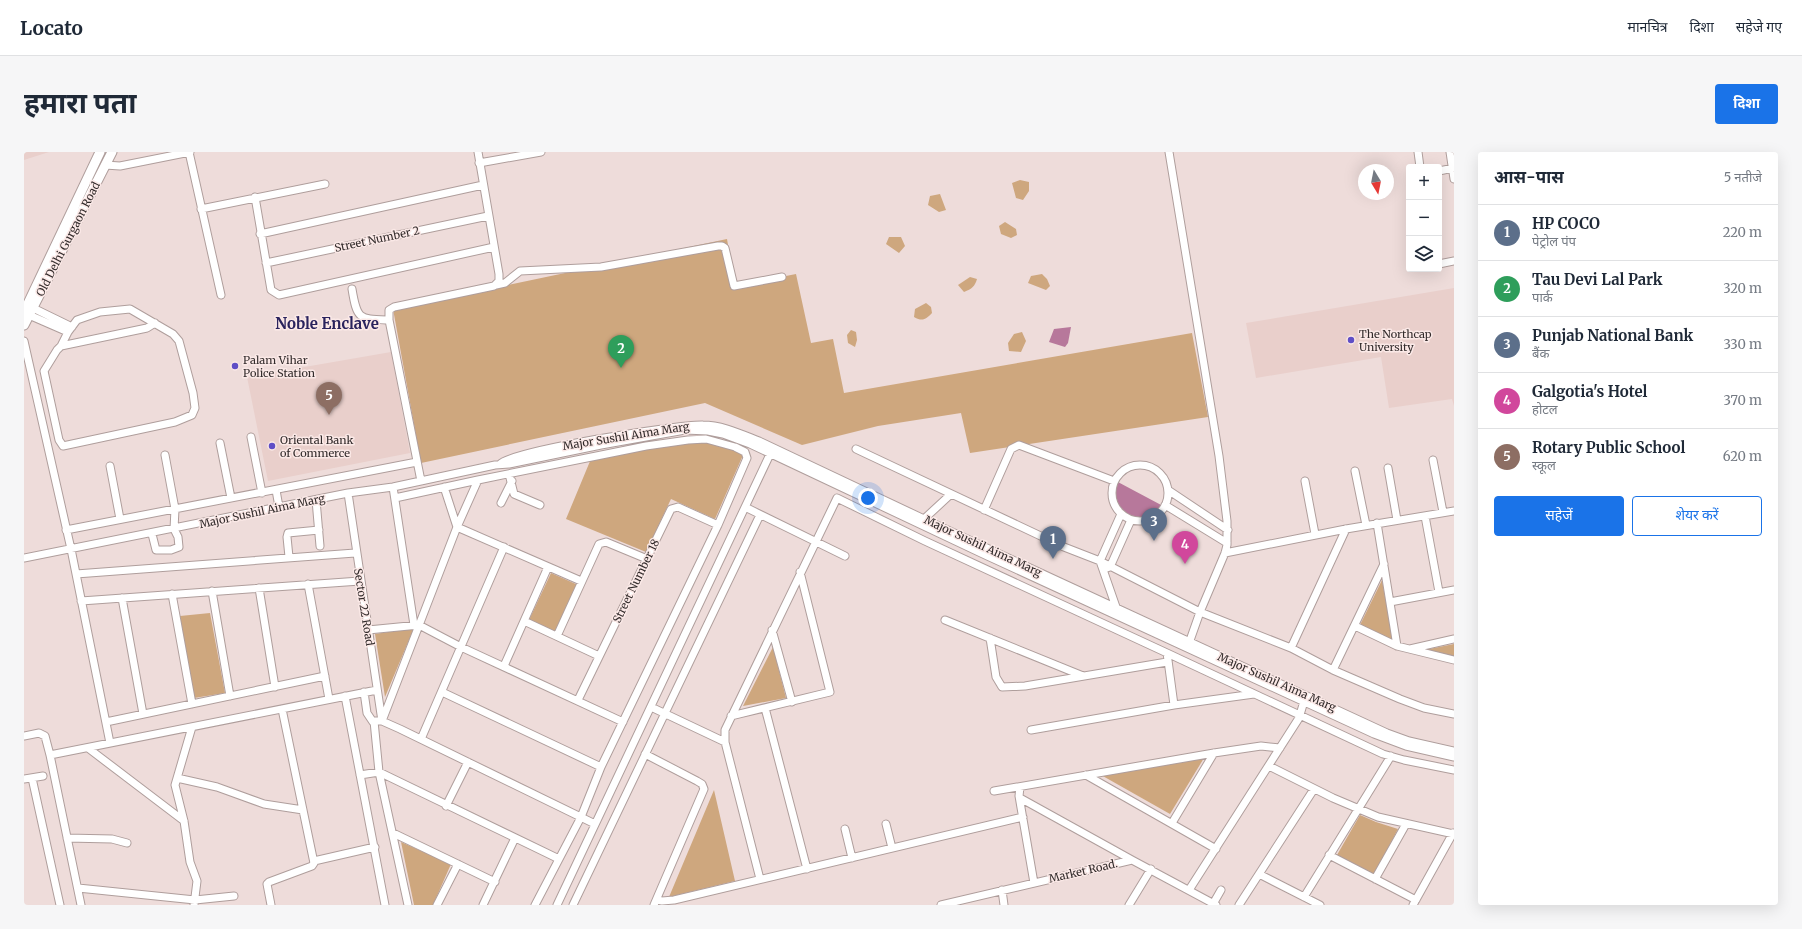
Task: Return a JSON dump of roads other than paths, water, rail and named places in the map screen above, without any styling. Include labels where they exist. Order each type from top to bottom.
[{"type":"main road","name":"Old Delhi Gurgaon Road","points":[[24,325],[27,310],[100,152]]},
{"type":"main road","name":"Old Delhi Gurgaon Road","points":[[27,310],[97,183],[112,152]]},
{"type":"main road","points":[[87,178],[97,183]]},
{"type":"street","points":[[105,165],[120,166],[189,152],[220,295]]},
{"type":"street","points":[[478,152],[499,274],[499,281],[496,285]]},
{"type":"street","points":[[479,163],[542,152]]},
{"type":"street","points":[[1169,152],[1219,456],[1228,530],[1227,543],[1224,553],[1188,645]]},
{"type":"street","points":[[1418,152],[1420,164]]},
{"type":"street","points":[[1450,152],[1454,179]]},
{"type":"street","points":[[1442,170],[1453,168]]},
{"type":"street","points":[[201,208],[325,184]]},
{"type":"street","points":[[260,234],[483,185]]},
{"type":"street","points":[[255,197],[260,234],[271,290],[279,295],[494,247]]},
{"type":"street","name":"Street Number 2","points":[[266,263],[488,216]]},
{"type":"street","points":[[421,481],[389,320],[389,310],[394,307],[505,283],[520,271],[597,268],[718,246],[725,248],[734,286],[782,277]]},
{"type":"street","points":[[1442,263],[1454,261]]},
{"type":"street","points":[[352,289],[356,308],[360,316],[365,319],[389,320]]},
{"type":"street","points":[[130,309],[155,324],[173,334],[179,342],[193,393],[195,408],[192,414],[175,422],[63,446],[60,444],[44,371],[56,350],[61,346],[77,320],[100,312],[130,309]]},
{"type":"street","points":[[27,310],[70,330]]},
{"type":"street","points":[[61,346],[147,328],[155,324]]},
{"type":"street","points":[[24,341],[71,549],[110,743]]},
{"type":"street","name":"Major Sushil Aima Marg","points":[[24,558],[152,534],[348,493],[393,487],[500,464],[507,459],[557,448],[660,429],[704,424],[722,428],[759,441],[771,451],[843,487],[1159,636],[1188,645],[1409,741],[1454,751]]},
{"type":"street","points":[[251,437],[262,493]]},
{"type":"street","points":[[395,498],[478,480],[510,477],[653,445],[697,439],[712,441],[742,449],[747,458],[718,525],[601,767],[581,817],[536,905]]},
{"type":"street","points":[[220,443],[231,498]]},
{"type":"street","points":[[984,510],[1011,449],[1019,445],[1114,481]]},
{"type":"street","points":[[856,449],[1064,547],[1100,561],[1107,568],[1200,612],[1291,648],[1333,670],[1414,705],[1454,714]]},
{"type":"street","points":[[557,905],[771,451]]},
{"type":"street","name":"Major Sushil Aima Marg","points":[[771,451],[1116,607],[1188,645],[1306,703],[1396,743],[1454,757]]},
{"type":"street","points":[[152,534],[156,550],[171,550],[179,546],[178,537],[174,529],[175,509],[165,455]]},
{"type":"street","points":[[1433,460],[1443,512]]},
{"type":"street","points":[[66,530],[417,462]]},
{"type":"street","points":[[110,466],[120,519]]},
{"type":"street","points":[[1144,466],[1153,469],[1160,474],[1165,481],[1168,490],[1165,505],[1161,512],[1151,519],[1139,522],[1131,520],[1121,514],[1115,507],[1112,499],[1114,481],[1127,468],[1144,466]]},
{"type":"street","points":[[1388,468],[1396,520]]},
{"type":"street","points":[[1355,471],[1366,525]]},
{"type":"street","points":[[501,503],[510,477]]},
{"type":"street","points":[[510,477],[516,495],[540,505]]},
{"type":"street","points":[[382,721],[416,625],[478,480]]},
{"type":"street","points":[[1305,481],[1315,534]]},
{"type":"street","points":[[393,487],[416,625]]},
{"type":"street","points":[[444,487],[457,527],[581,581]]},
{"type":"street","points":[[760,880],[725,742],[725,730],[800,572],[843,487]]},
{"type":"street","points":[[276,490],[279,507]]},
{"type":"street","points":[[1168,490],[1228,530]]},
{"type":"street","name":"Sector 22 Road","points":[[348,493],[355,553],[382,721]]},
{"type":"street","points":[[924,519],[951,494]]},
{"type":"street","points":[[837,498],[932,544],[1254,694],[1391,756],[1454,770]]},
{"type":"street","points":[[316,500],[320,546]]},
{"type":"street","points":[[1165,505],[1227,543]]},
{"type":"street","name":"Street Number 18","points":[[578,700],[673,507],[678,507],[718,525]]},
{"type":"street","points":[[745,507],[845,556]]},
{"type":"street","points":[[1224,553],[1315,534],[1443,512],[1454,512]]},
{"type":"street","points":[[1100,561],[1121,514]]},
{"type":"street","points":[[573,905],[760,515]]},
{"type":"street","points":[[1425,516],[1439,592]]},
{"type":"street","points":[[1116,607],[1107,568],[1131,520]]},
{"type":"street","points":[[1377,524],[1397,646]]},
{"type":"street","points":[[1291,648],[1346,529]]},
{"type":"street","points":[[289,557],[287,537],[290,532],[319,530]]},
{"type":"street","points":[[557,636],[599,544],[606,542],[647,559]]},
{"type":"street","points":[[420,739],[442,692],[504,548]]},
{"type":"street","points":[[76,574],[355,553]]},
{"type":"street","points":[[1333,670],[1384,563]]},
{"type":"street","points":[[504,666],[548,567]]},
{"type":"street","points":[[731,716],[828,694],[830,690],[800,572]]},
{"type":"street","points":[[81,601],[360,581]]},
{"type":"street","points":[[308,584],[329,700]]},
{"type":"street","points":[[259,588],[276,687]]},
{"type":"street","points":[[1390,602],[1454,590]]},
{"type":"street","points":[[212,591],[230,696]]},
{"type":"street","points":[[172,594],[192,704]]},
{"type":"street","points":[[122,598],[143,714]]},
{"type":"street","points":[[945,620],[1083,676]]},
{"type":"street","points":[[524,621],[599,656]]},
{"type":"street","points":[[368,630],[416,625],[623,722]]},
{"type":"street","points":[[1355,626],[1397,646],[1454,660]]},
{"type":"street","points":[[772,630],[792,702]]},
{"type":"street","points":[[1159,636],[1165,652],[1174,705]]},
{"type":"street","points":[[990,638],[996,677],[1002,687],[1025,686],[1167,662]]},
{"type":"street","points":[[1407,649],[1454,639]]},
{"type":"street","points":[[106,722],[325,676]]},
{"type":"street","points":[[50,755],[377,690]]},
{"type":"street","points":[[364,692],[367,713],[373,722],[379,772],[408,905]]},
{"type":"street","points":[[442,692],[601,767]]},
{"type":"street","points":[[1031,730],[1174,705],[1254,694]]},
{"type":"street","points":[[1189,890],[1301,715],[1306,703],[1306,695]]},
{"type":"street","points":[[344,696],[375,847],[385,905]]},
{"type":"street","points":[[1306,703],[1313,698]]},
{"type":"street","points":[[651,707],[725,742]]},
{"type":"street","points":[[766,708],[807,869]]},
{"type":"street","points":[[270,905],[267,884],[269,882],[312,866],[314,861],[282,709]]},
{"type":"street","points":[[373,722],[377,720],[382,721],[595,824]]},
{"type":"street","points":[[192,727],[177,778],[176,788],[184,821],[190,862],[197,881],[194,903]]},
{"type":"street","points":[[24,736],[39,733],[44,734],[50,755],[81,905]]},
{"type":"street","points":[[994,791],[1214,753],[1261,746],[1280,748]]},
{"type":"street","points":[[88,748],[184,821]]},
{"type":"street","points":[[1172,823],[1214,753]]},
{"type":"street","points":[[645,754],[698,781],[702,784],[704,789],[656,902]]},
{"type":"street","points":[[1304,897],[1391,756]]},
{"type":"street","points":[[446,806],[468,762]]},
{"type":"street","points":[[1269,766],[1314,789],[1378,817],[1453,833],[1415,903],[1376,879],[1329,855]]},
{"type":"street","points":[[360,775],[379,772],[446,806],[559,859]]},
{"type":"street","points":[[43,776],[28,778],[60,905]]},
{"type":"street","points":[[1086,776],[1216,849]]},
{"type":"street","points":[[177,778],[217,787],[264,804],[303,810]]},
{"type":"street","points":[[1020,787],[1020,798],[1034,883]]},
{"type":"street","points":[[1239,905],[1314,789]]},
{"type":"street","points":[[1020,798],[1132,860]]},
{"type":"street","points":[[656,902],[674,900],[1023,817]]},
{"type":"street","points":[[886,824],[892,848]]},
{"type":"street","points":[[1376,879],[1406,824]]},
{"type":"street","points":[[845,829],[852,858]]},
{"type":"street","points":[[393,833],[494,882]]},
{"type":"street","points":[[67,838],[112,839],[127,843]]},
{"type":"street","points":[[483,905],[515,838]]},
{"type":"street","points":[[314,861],[375,847]]},
{"type":"street","name":"Market Road.","points":[[941,905],[1132,860],[1214,904]]},
{"type":"street","points":[[436,905],[458,864]]},
{"type":"street","points":[[1129,905],[1151,870]]},
{"type":"street","points":[[1259,874],[1320,905]]},
{"type":"street","points":[[78,888],[194,903],[234,896]]},
{"type":"street","points":[[1002,890],[1004,905]]},
{"type":"street","points":[[1214,904],[1221,890]]},
{"type":"place","name":"The Northcap University","points":[[1351,340]]},
{"type":"place","name":"Palam Vihar Police Station","points":[[235,366]]},
{"type":"place","name":"Tau Devi Lal Park","points":[[621,368]]},
{"type":"place","name":"Rotary Public School","points":[[329,415]]},
{"type":"place","name":"Oriental Bank of Commerce","points":[[272,446]]},
{"type":"place","name":"Punjab National Bank","points":[[1154,541]]},
{"type":"place","name":"HP COCO","points":[[1053,559]]},
{"type":"place","name":"Galgotia's Hotel","points":[[1185,564]]},
{"type":"district","name":"Noble Enclave","points":[[327,323]]}]
